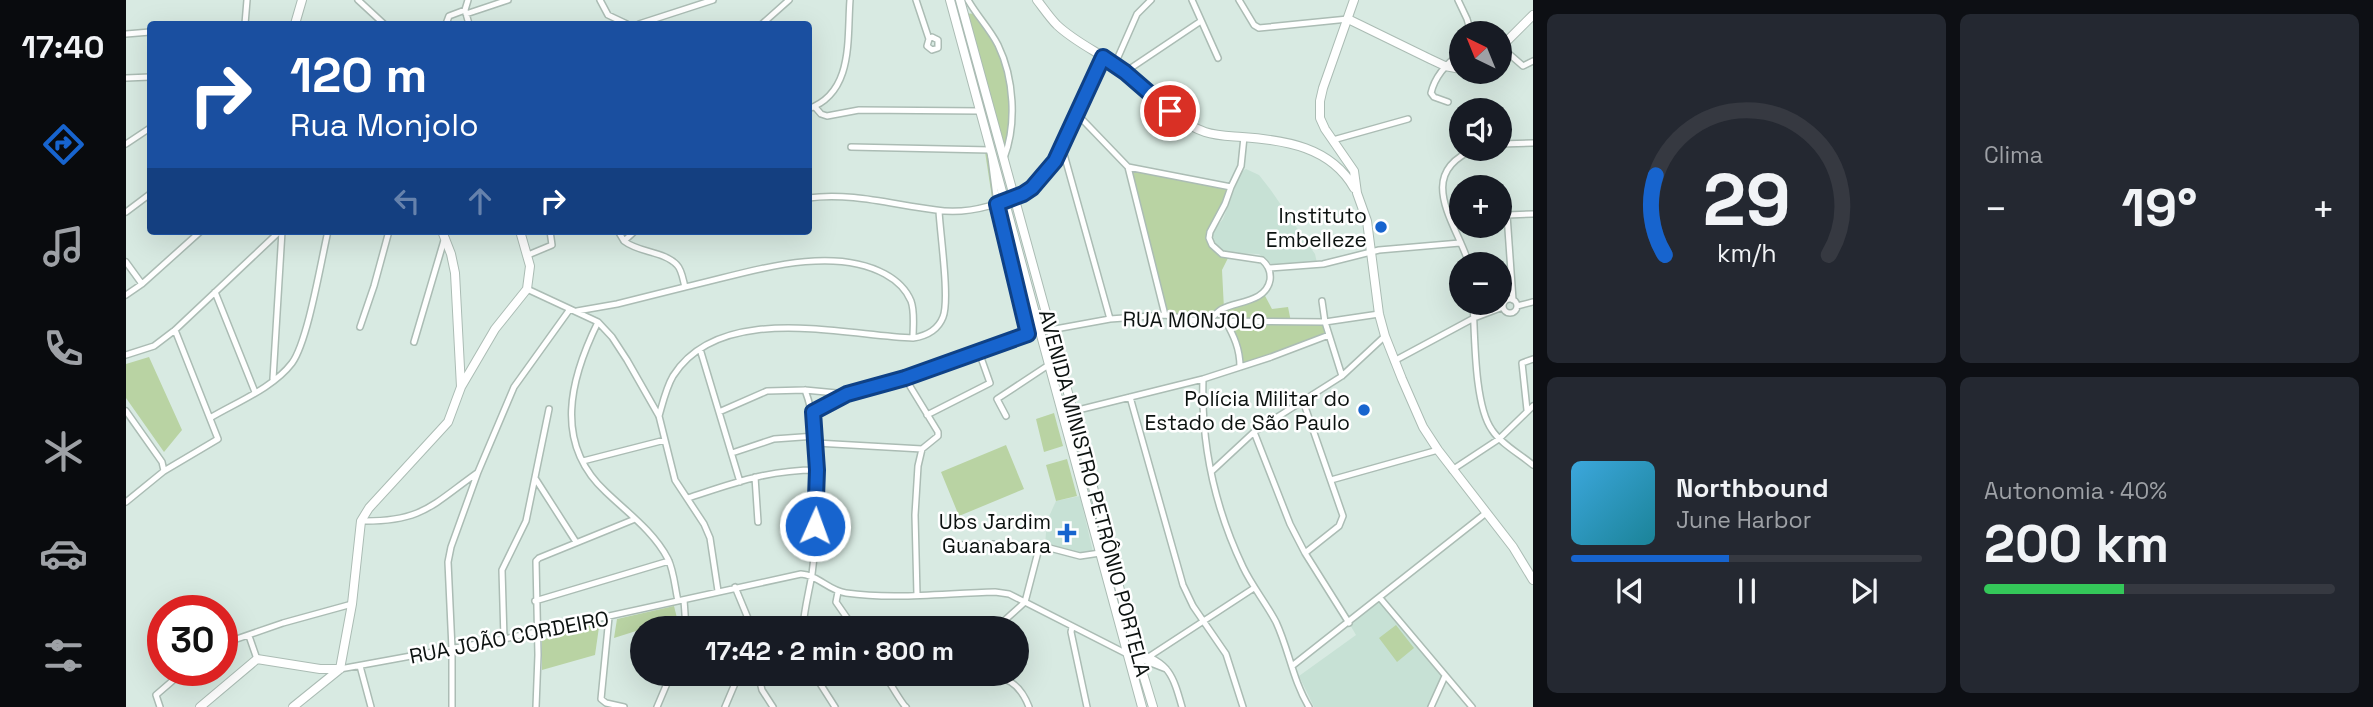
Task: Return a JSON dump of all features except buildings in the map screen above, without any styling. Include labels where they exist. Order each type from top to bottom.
[{"type":"main road","points":[[296,21],[302,0]]},
{"type":"main road","name":"AVENIDA MINISTRO PETRÔNIO PORTELA","points":[[950,0],[959,15],[1015,197],[1073,411],[1142,707]]},
{"type":"main road","name":"AVENIDA MINISTRO PETRÔNIO PORTELA","points":[[961,0],[959,15],[1000,203],[1129,653],[1153,707]]},
{"type":"main road","points":[[1037,0],[1058,26],[1115,64],[1193,127],[1206,132],[1273,140],[1316,151],[1341,170],[1357,194]]},
{"type":"main road","points":[[1354,0],[1320,101],[1322,124],[1354,171],[1357,194],[1367,221],[1379,314],[1385,336],[1419,418],[1438,450],[1513,547],[1533,580]]},
{"type":"main road","points":[[1512,35],[1533,15]]},
{"type":"main road","points":[[1348,19],[1449,67]]},
{"type":"main road","points":[[1341,170],[1354,171]]},
{"type":"main road","points":[[443,235],[455,273],[461,387]]},
{"type":"main road","points":[[293,707],[340,669],[352,604],[361,520],[448,422],[461,387],[495,330],[527,289],[531,274],[521,235]]},
{"type":"main road","points":[[460,354],[466,365],[470,367],[475,364]]},
{"type":"main road","points":[[200,707],[257,659],[320,669],[340,669]]},
{"type":"street","points":[[245,21],[247,0]]},
{"type":"street","points":[[358,0],[381,21]]},
{"type":"street","points":[[468,0],[466,12],[468,21]]},
{"type":"street","points":[[447,21],[449,16],[508,0]]},
{"type":"street","points":[[600,0],[608,15],[621,21]]},
{"type":"street","points":[[648,21],[713,0]]},
{"type":"street","points":[[765,21],[789,0]]},
{"type":"street","points":[[812,107],[834,91],[846,67],[850,0]]},
{"type":"street","points":[[916,0],[929,39]]},
{"type":"street","name":"AVENIDA MINISTRO PETRÔNIO PORTELA","points":[[968,0],[999,47],[1011,93],[1010,139],[1004,158]]},
{"type":"street","points":[[1115,64],[1137,14],[1151,0]]},
{"type":"street","points":[[1192,0],[1218,58]]},
{"type":"street","points":[[1240,0],[1254,25],[1259,28],[1348,19]]},
{"type":"street","points":[[1458,0],[1468,21]]},
{"type":"street","points":[[959,15],[976,14]]},
{"type":"street","points":[[1125,72],[1201,21]]},
{"type":"street","points":[[126,34],[147,33]]},
{"type":"street","points":[[812,198],[838,196],[962,212],[1000,203],[1023,194],[1041,180],[1062,147],[1103,57]]},
{"type":"street","points":[[1512,57],[1523,66],[1533,61]]},
{"type":"street","points":[[1448,102],[1439,101],[1431,93],[1432,87],[1449,62]]},
{"type":"street","points":[[126,78],[147,77]]},
{"type":"street","points":[[812,109],[827,116],[859,110],[980,111]]},
{"type":"street","points":[[1077,114],[1128,167],[1165,315]]},
{"type":"street","points":[[1333,140],[1408,118]]},
{"type":"street","points":[[126,144],[147,130]]},
{"type":"street","points":[[1209,321],[1224,309],[1251,300],[1263,292],[1270,279],[1269,268],[1262,260],[1222,254],[1212,245],[1210,232],[1226,204],[1241,166],[1244,137]]},
{"type":"street","points":[[1512,144],[1533,143]]},
{"type":"street","points":[[851,147],[990,150]]},
{"type":"street","points":[[1062,147],[1110,319]]},
{"type":"street","points":[[1455,161],[1444,181],[1442,196],[1444,208],[1464,252]]},
{"type":"street","points":[[1128,167],[1231,187]]},
{"type":"street","points":[[126,212],[147,196]]},
{"type":"street","name":"AVENIDA MINISTRO PETRÔNIO PORTELA","points":[[1000,203],[1028,334]]},
{"type":"street","points":[[659,416],[672,378],[686,360],[718,339],[735,333],[779,328],[913,338],[922,337],[938,327],[946,308],[939,211]]},
{"type":"street","points":[[1517,306],[1513,300],[1507,215],[1533,214]]},
{"type":"street","points":[[126,295],[197,235]]},
{"type":"street","points":[[126,355],[154,346],[175,330],[277,235]]},
{"type":"street","points":[[273,379],[281,235]]},
{"type":"street","points":[[210,418],[255,392],[290,364],[300,346],[327,235]]},
{"type":"street","points":[[360,327],[387,235]]},
{"type":"street","points":[[414,342],[443,235]]},
{"type":"street","points":[[528,255],[551,246],[551,235]]},
{"type":"street","points":[[620,235],[635,248],[674,263],[680,269],[685,287]]},
{"type":"street","points":[[624,241],[631,235]]},
{"type":"street","points":[[1269,268],[1323,264],[1370,252],[1460,243]]},
{"type":"street","points":[[452,707],[447,562],[450,547],[514,387],[573,310],[813,260],[854,263],[877,270],[906,292],[911,302],[913,338]]},
{"type":"street","points":[[126,262],[142,284]]},
{"type":"street","points":[[527,289],[598,322],[627,360],[659,416],[675,480],[710,538],[718,591]]},
{"type":"street","points":[[215,292],[255,392]]},
{"type":"street","points":[[1322,301],[1325,323],[1342,376]]},
{"type":"street","points":[[1512,312],[1517,306],[1533,302]]},
{"type":"street","name":"RUA MONJOLO","points":[[813,412],[847,394],[905,378],[1028,334],[1110,319],[1165,315],[1209,321],[1325,323],[1379,314]]},
{"type":"street","points":[[1394,361],[1480,315]]},
{"type":"street","points":[[1474,317],[1483,411],[1492,432],[1533,465]]},
{"type":"street","points":[[1225,320],[1235,337],[1240,367]]},
{"type":"street","points":[[598,322],[579,367],[570,411],[574,442],[596,482],[654,539],[669,561],[683,616]]},
{"type":"street","points":[[126,502],[164,471],[217,440],[218,436],[175,330]]},
{"type":"street","points":[[1062,414],[1203,379],[1329,335]]},
{"type":"street","points":[[1211,471],[1254,432],[1342,376],[1385,336]]},
{"type":"street","points":[[700,349],[740,482]]},
{"type":"street","points":[[927,415],[990,383],[979,352]]},
{"type":"street","points":[[1452,470],[1499,439],[1530,408],[1521,363],[1533,359]]},
{"type":"street","points":[[1006,416],[998,398],[1059,360]]},
{"type":"street","points":[[905,378],[938,432],[938,436],[922,449],[918,461],[915,515],[917,595]]},
{"type":"street","points":[[1203,379],[1202,415],[1205,442],[1229,534],[1254,588],[1276,623],[1297,685],[1309,707]]},
{"type":"street","points":[[719,412],[767,391],[805,390],[847,394]]},
{"type":"street","points":[[805,390],[813,412],[817,470],[812,576],[805,616]]},
{"type":"street","points":[[1130,397],[1183,585],[1226,654],[1243,707]]},
{"type":"street","points":[[1303,401],[1343,520],[1305,553]]},
{"type":"street","points":[[504,639],[502,570],[526,521],[549,408]]},
{"type":"street","points":[[126,411],[162,463],[164,471]]},
{"type":"street","points":[[1254,432],[1290,524],[1349,623]]},
{"type":"street","points":[[732,453],[774,439],[922,449]]},
{"type":"street","points":[[583,461],[665,440]]},
{"type":"street","points":[[1331,480],[1438,450]]},
{"type":"street","points":[[688,498],[779,471],[817,470]]},
{"type":"street","points":[[361,520],[395,520],[419,513],[434,506],[478,472]]},
{"type":"street","points":[[755,477],[758,522]]},
{"type":"street","points":[[535,478],[576,542]]},
{"type":"street","points":[[126,489],[132,497]]},
{"type":"street","points":[[1292,666],[1486,513]]},
{"type":"street","points":[[536,707],[538,655],[535,567],[539,558],[635,519]]},
{"type":"street","points":[[954,545],[993,544]]},
{"type":"street","points":[[1009,616],[1025,602],[1038,550],[1042,547],[1080,556],[1100,553]]},
{"type":"street","points":[[535,601],[669,561]]},
{"type":"street","name":"RUA JOÃO CORDEIRO","points":[[340,669],[504,639],[735,587],[801,574],[812,576]]},
{"type":"street","points":[[812,576],[838,592],[877,595],[995,592],[1009,594],[1098,641],[1166,668]]},
{"type":"street","points":[[735,587],[746,616]]},
{"type":"street","points":[[1150,656],[1254,588]]},
{"type":"street","points":[[838,592],[836,602],[845,616]]},
{"type":"street","points":[[1380,598],[1472,707]]},
{"type":"street","points":[[238,639],[283,623],[352,604]]},
{"type":"street","points":[[609,617],[600,694],[603,701],[624,707]]},
{"type":"street","points":[[1072,627],[1070,632],[1087,707]]},
{"type":"street","points":[[248,636],[257,659]]},
{"type":"street","points":[[1129,653],[1159,660],[1176,687],[1182,707]]},
{"type":"street","points":[[360,666],[371,707]]},
{"type":"street","points":[[1431,707],[1445,676]]},
{"type":"street","points":[[160,707],[156,695],[166,686]]},
{"type":"street","points":[[657,707],[666,686]]},
{"type":"street","points":[[725,707],[734,686]]},
{"type":"street","points":[[761,686],[773,707]]},
{"type":"street","points":[[822,686],[835,707]]},
{"type":"street","points":[[892,686],[906,707]]},
{"type":"street","points":[[1016,686],[1023,693],[1029,707]]},
{"type":"shaded area","points":[[1246,169],[1259,175],[1270,189],[1315,254],[1317,263],[1273,265],[1259,254],[1231,253],[1215,243],[1213,231],[1223,219],[1241,172]]},
{"type":"shaded area","name":"Ubs Jardim Guanabara","points":[[1080,496],[1093,552],[1080,554],[1045,545],[1047,521],[1056,501]]},
{"type":"shaded area","points":[[1377,598],[1443,673],[1429,707],[1314,707],[1299,676],[1356,635],[1349,623]]},
{"type":"green space","points":[[963,13],[976,14],[999,47],[1012,106],[1004,158]]},
{"type":"green space","points":[[990,150],[1038,327],[1027,331],[993,204],[985,152]]},
{"type":"green space","points":[[1128,167],[1231,187],[1210,232],[1212,245],[1229,256],[1222,270],[1224,309],[1263,292],[1272,309],[1288,307],[1291,322],[1325,322],[1329,335],[1240,367],[1240,357],[1225,321],[1202,321],[1165,315]]},
{"type":"green space","points":[[149,357],[182,430],[164,452],[126,398],[126,364]]},
{"type":"green space","points":[[1054,413],[1063,446],[1044,452],[1036,419]]},
{"type":"green space","points":[[1006,445],[1024,489],[959,516],[941,472]]},
{"type":"green space","points":[[1067,459],[1077,496],[1056,501],[1046,465]]},
{"type":"green space","points":[[674,606],[676,616],[630,616]]},
{"type":"green space","points":[[630,616],[630,633],[614,638],[617,619]]},
{"type":"green space","points":[[600,620],[595,655],[542,670],[542,640]]},
{"type":"green space","points":[[1396,625],[1414,648],[1397,662],[1379,638]]},
{"type":"place","name":"Instituto Embelleze","points":[[1381,227]]},
{"type":"place","name":"Polícia Militar do Estado de São Paulo","points":[[1364,410]]},
{"type":"place","name":"Ubs Jardim Guanabara","points":[[1067,533]]},
{"type":"route","points":[[815,526],[817,470],[813,412],[847,394],[905,378],[1028,334],[997,204],[1032,188],[1055,161],[1103,57],[1125,72],[1170,111]]}]
